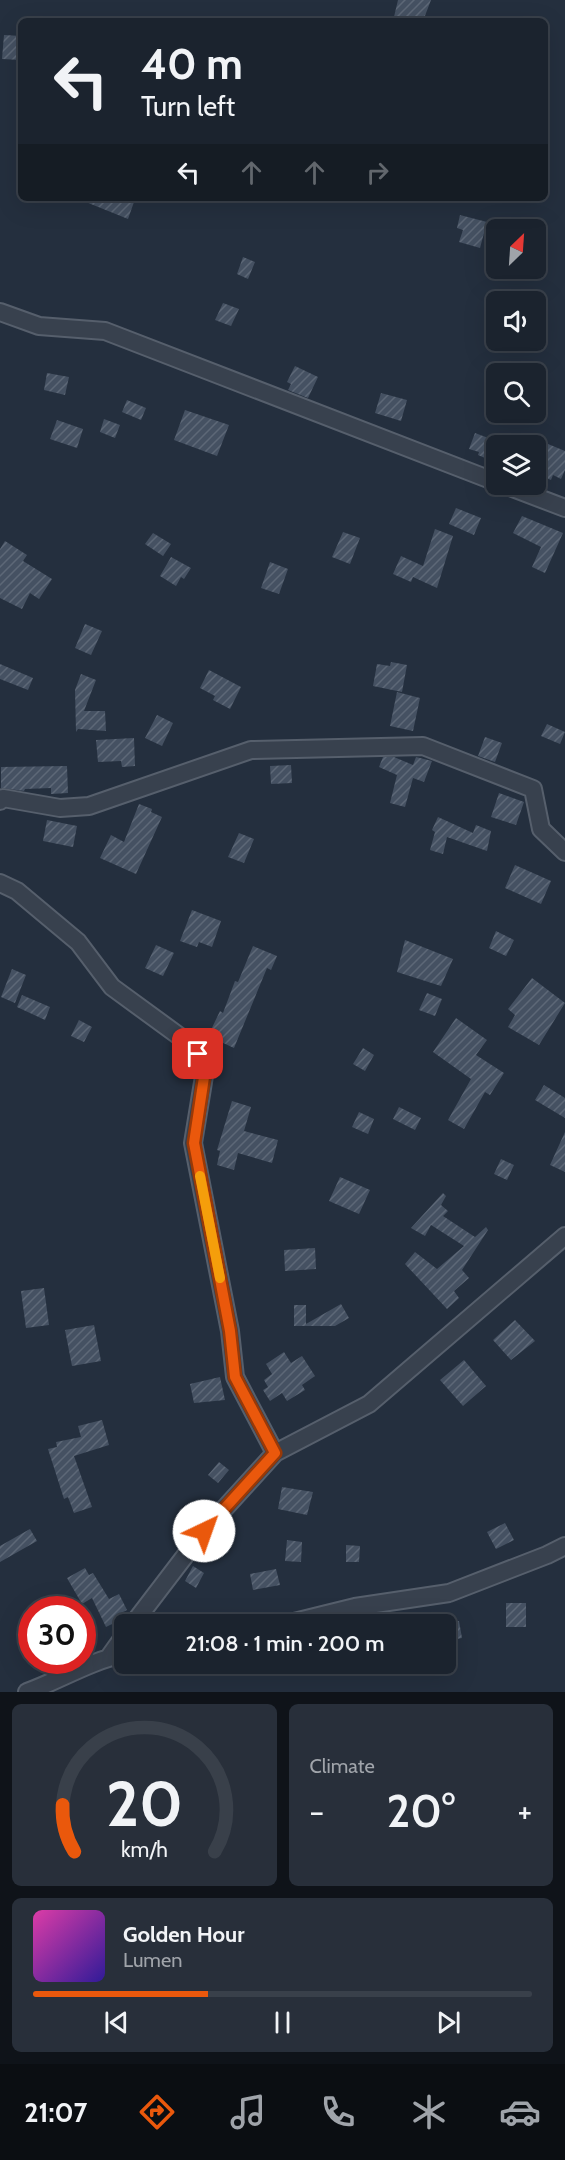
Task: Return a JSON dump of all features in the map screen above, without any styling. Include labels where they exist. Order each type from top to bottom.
[{"type":"street","points":[[0,312],[39,326],[105,332],[486,478]]},
{"type":"street","points":[[531,495],[565,508]]},
{"type":"street","points":[[0,801],[3,798],[60,808],[89,806],[251,750],[423,746],[532,789],[541,829],[565,852]]},
{"type":"street","points":[[0,883],[17,891],[78,942],[112,987],[190,1044],[206,1064],[194,1143],[230,1331],[235,1377],[275,1453]]},
{"type":"street","points":[[141,1614],[204,1531],[275,1453],[369,1404],[565,1236]]},
{"type":"street","points":[[327,1614],[355,1607],[449,1593],[548,1555],[565,1546]]},
{"type":"street","points":[[27,1692],[114,1657]]},
{"type":"building","points":[[398,0],[431,0],[424,18],[394,18]]},
{"type":"building","points":[[4,35],[18,36],[18,60],[2,59]]},
{"type":"building","points":[[83,201],[134,202],[128,219]]},
{"type":"building","points":[[460,215],[486,222],[480,248],[459,242],[463,230],[457,228]]},
{"type":"building","points":[[243,257],[255,262],[248,279],[237,274]]},
{"type":"building","points":[[223,303],[239,309],[231,326],[215,320]]},
{"type":"building","points":[[295,366],[318,377],[308,398],[288,390],[291,384],[287,382]]},
{"type":"building","points":[[47,373],[69,377],[65,395],[44,390]]},
{"type":"building","points":[[381,393],[407,400],[401,421],[375,413]]},
{"type":"building","points":[[127,400],[146,408],[141,420],[122,412]]},
{"type":"building","points":[[185,410],[229,425],[217,456],[174,440]]},
{"type":"building","points":[[104,419],[120,425],[115,438],[100,432]]},
{"type":"building","points":[[57,420],[83,429],[77,448],[50,439]]},
{"type":"building","points":[[475,433],[486,437],[486,458],[478,455],[479,452],[469,449]]},
{"type":"building","points":[[546,443],[565,451],[565,470],[561,479],[553,475],[551,480],[546,478]]},
{"type":"building","points":[[456,508],[481,518],[474,535],[449,524]]},
{"type":"building","points":[[522,516],[563,533],[545,573],[532,567],[541,547],[513,533]]},
{"type":"building","points":[[435,529],[453,536],[437,588],[413,577],[411,582],[393,574],[401,556],[423,566]]},
{"type":"building","points":[[343,532],[360,538],[350,564],[332,557]]},
{"type":"building","points":[[153,533],[171,544],[163,556],[145,544]]},
{"type":"building","points":[[5,541],[27,555],[23,561],[52,579],[39,599],[30,593],[22,609],[0,598],[0,549]]},
{"type":"building","points":[[171,557],[191,568],[184,579],[181,577],[176,586],[160,576]]},
{"type":"building","points":[[270,562],[288,569],[279,594],[261,588]]},
{"type":"building","points":[[85,624],[102,631],[91,655],[75,648]]},
{"type":"building","points":[[391,662],[407,665],[402,692],[373,686],[377,664],[390,666]]},
{"type":"building","points":[[0,664],[33,678],[28,690],[0,679]]},
{"type":"building","points":[[209,670],[241,687],[230,709],[213,700],[215,696],[200,688]]},
{"type":"building","points":[[81,674],[96,680],[84,711],[105,711],[106,731],[78,729],[76,732],[75,690]]},
{"type":"building","points":[[397,692],[420,698],[413,731],[390,726]]},
{"type":"building","points":[[157,715],[173,723],[162,746],[145,738]]},
{"type":"building","points":[[547,724],[565,732],[560,744],[541,736]]},
{"type":"building","points":[[485,737],[502,743],[495,762],[478,756]]},
{"type":"building","points":[[134,738],[135,766],[122,767],[121,761],[98,762],[96,740]]},
{"type":"building","points":[[383,757],[394,757],[413,765],[416,757],[432,761],[424,782],[413,778],[405,807],[390,803],[397,775],[379,767]]},
{"type":"building","points":[[291,765],[292,783],[271,784],[270,766]]},
{"type":"building","points":[[67,766],[68,793],[51,794],[51,788],[25,789],[24,791],[1,788],[1,767]]},
{"type":"building","points":[[499,793],[524,802],[516,825],[491,817]]},
{"type":"building","points":[[139,804],[152,809],[151,812],[162,817],[136,874],[100,858],[111,835],[124,842]]},
{"type":"building","points":[[438,817],[473,833],[476,825],[491,831],[487,851],[447,837],[443,854],[430,850],[435,832],[432,830]]},
{"type":"building","points":[[47,820],[77,826],[73,847],[43,841]]},
{"type":"building","points":[[239,833],[254,839],[244,863],[228,857]]},
{"type":"building","points":[[515,865],[551,881],[541,904],[505,888]]},
{"type":"building","points":[[192,910],[221,921],[212,947],[199,942],[197,947],[180,941]]},
{"type":"building","points":[[496,931],[514,940],[506,956],[489,948]]},
{"type":"building","points":[[405,940],[453,959],[441,986],[397,972]]},
{"type":"building","points":[[156,945],[174,953],[163,976],[145,968]]},
{"type":"building","points":[[253,946],[277,956],[271,970],[267,968],[234,1048],[221,1042],[223,1038],[210,1032],[220,1011],[223,1013],[235,981],[238,982]]},
{"type":"building","points":[[12,969],[26,975],[15,1003],[1,997]]},
{"type":"building","points":[[532,978],[565,1003],[539,1045],[508,1027],[515,1015],[508,1009]]},
{"type":"building","points":[[427,993],[442,999],[435,1016],[419,1010]]},
{"type":"building","points":[[22,995],[50,1007],[45,1020],[17,1007]]},
{"type":"building","points":[[456,1018],[487,1040],[476,1055],[504,1073],[490,1095],[485,1092],[464,1129],[448,1120],[471,1079],[433,1052]]},
{"type":"building","points":[[79,1020],[92,1027],[84,1042],[71,1036]]},
{"type":"building","points":[[363,1048],[374,1055],[365,1071],[353,1064]]},
{"type":"building","points":[[544,1085],[565,1098],[565,1118],[535,1100]]},
{"type":"building","points":[[232,1101],[251,1107],[244,1131],[278,1140],[272,1163],[238,1153],[234,1170],[217,1165],[220,1151],[217,1150]]},
{"type":"building","points":[[399,1107],[421,1118],[415,1130],[393,1119]]},
{"type":"building","points":[[359,1112],[374,1119],[368,1134],[352,1127]]},
{"type":"building","points":[[565,1132],[565,1172],[550,1165]]},
{"type":"building","points":[[501,1159],[514,1165],[507,1180],[494,1174]]},
{"type":"building","points":[[340,1177],[370,1190],[359,1214],[329,1201]]},
{"type":"building","points":[[443,1193],[446,1196],[441,1205],[448,1211],[443,1216],[475,1237],[486,1227],[488,1230],[462,1270],[469,1278],[454,1291],[459,1298],[447,1309],[405,1264],[415,1252],[437,1269],[464,1246],[431,1225],[425,1236],[411,1228]]},
{"type":"building","points":[[315,1248],[316,1269],[285,1271],[284,1250]]},
{"type":"building","points":[[44,1288],[49,1325],[26,1328],[21,1291]]},
{"type":"building","points":[[341,1304],[349,1318],[335,1326],[294,1326],[294,1305],[306,1305],[306,1324]]},
{"type":"building","points":[[515,1320],[535,1341],[511,1360],[493,1340]]},
{"type":"building","points":[[94,1325],[101,1361],[72,1366],[65,1330]]},
{"type":"building","points":[[284,1352],[291,1363],[302,1356],[315,1376],[302,1385],[305,1390],[287,1401],[282,1393],[270,1401],[263,1390],[268,1387],[264,1380],[272,1374],[266,1364]]},
{"type":"building","points":[[464,1360],[486,1386],[463,1406],[440,1380]]},
{"type":"building","points":[[220,1377],[225,1400],[194,1403],[190,1384]]},
{"type":"building","points":[[102,1420],[109,1445],[74,1456],[92,1507],[74,1513],[68,1497],[64,1499],[48,1449],[57,1447],[56,1442],[81,1437],[78,1426]]},
{"type":"building","points":[[219,1462],[229,1470],[218,1483],[208,1475]]},
{"type":"building","points":[[282,1487],[313,1492],[307,1515],[278,1509]]},
{"type":"building","points":[[505,1523],[514,1540],[496,1549],[487,1532]]},
{"type":"building","points":[[30,1529],[37,1541],[0,1562],[0,1546]]},
{"type":"building","points":[[287,1540],[302,1542],[301,1562],[285,1561]]},
{"type":"building","points":[[346,1545],[360,1546],[359,1562],[346,1562]]},
{"type":"building","points":[[193,1566],[204,1573],[196,1588],[185,1581]]},
{"type":"building","points":[[85,1568],[89,1575],[93,1573],[109,1599],[119,1594],[127,1610],[114,1614],[114,1623],[106,1627],[96,1606],[96,1596],[77,1596],[67,1578]]},
{"type":"building","points":[[276,1569],[280,1585],[253,1590],[250,1574]]},
{"type":"building","points":[[506,1603],[526,1603],[526,1627],[506,1627]]},
{"type":"building","points":[[456,1621],[459,1621],[462,1638],[456,1639]]},
{"type":"slow traffic","points":[[200,1176],[220,1278]]},
{"type":"route","points":[[198,1054],[206,1064],[194,1143],[230,1331],[235,1377],[275,1453],[204,1531]]}]
